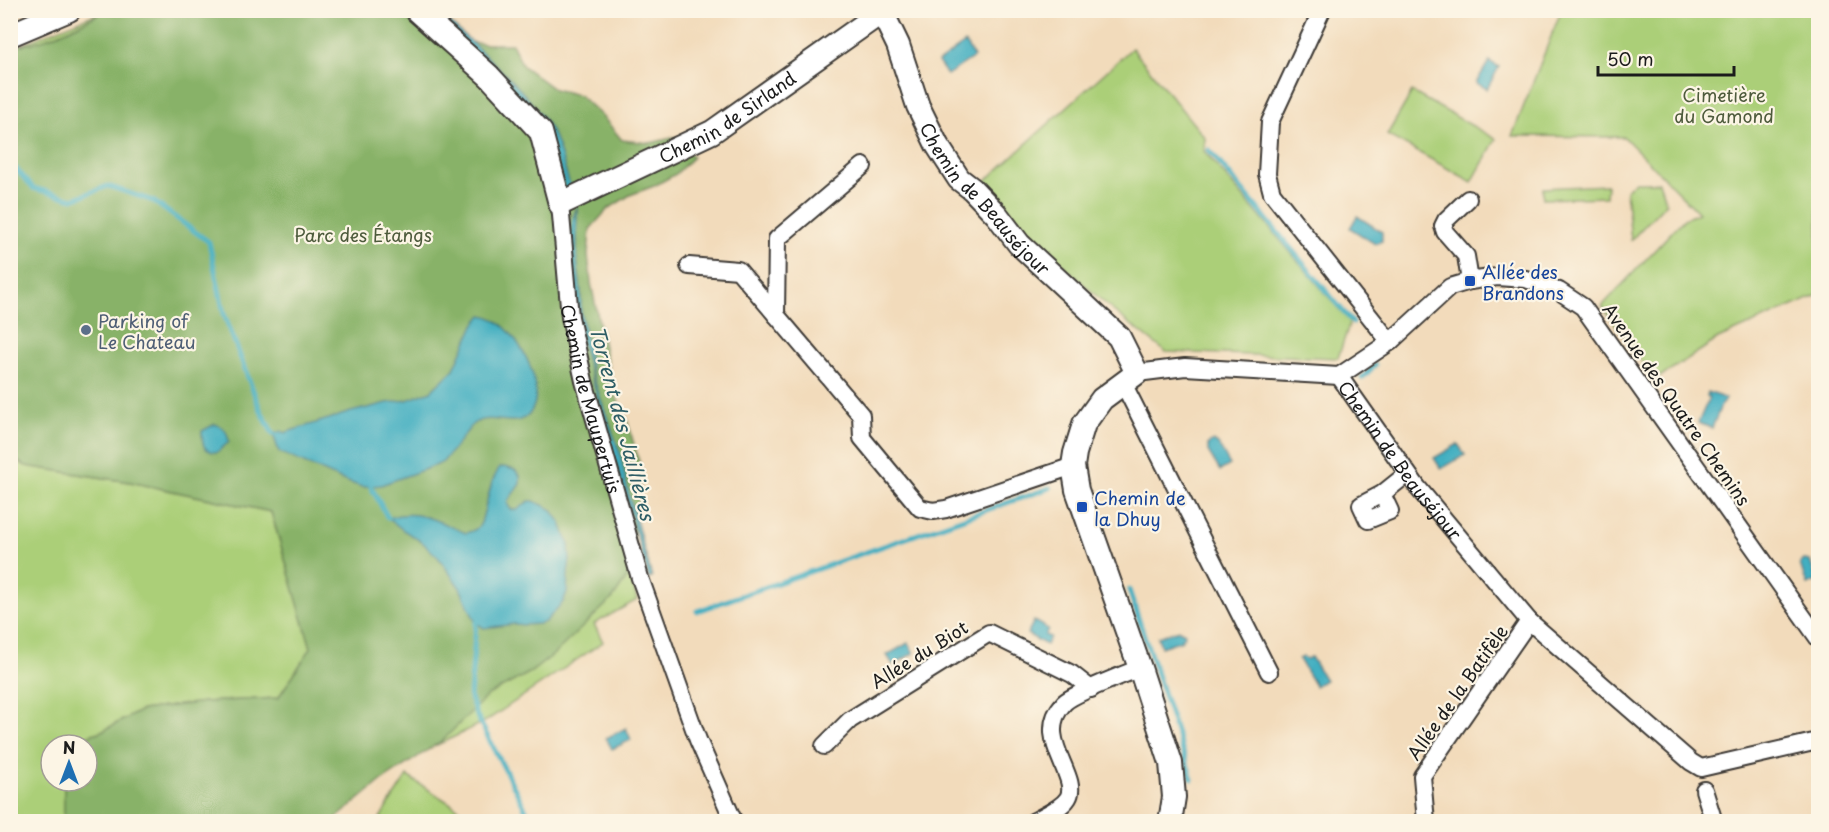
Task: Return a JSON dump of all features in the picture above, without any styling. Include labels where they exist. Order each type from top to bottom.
[{"type":"street","points":[[10,35],[34,17],[69,10]]},
{"type":"street","name":"Chemin de Maupertuis","points":[[416,10],[489,76],[541,132],[567,200],[570,317],[584,381],[636,567],[684,704],[734,822]]},
{"type":"street","points":[[1322,10],[1270,122],[1266,174],[1272,194],[1390,342]]},
{"type":"street","name":"Chemin de Sirland","points":[[567,200],[712,132],[881,11]]},
{"type":"street","name":"Chemin de Beauséjour","points":[[881,11],[898,45],[918,106],[937,145],[959,179],[994,212],[1018,244],[1119,337],[1130,378],[1269,672]]},
{"type":"street","points":[[776,315],[777,239],[863,166]]},
{"type":"street","points":[[1468,199],[1443,225],[1445,232],[1466,256],[1470,281]]},
{"type":"street","points":[[688,266],[738,270],[861,415],[861,438],[920,508],[933,511],[946,509],[1073,466]]},
{"type":"street","name":"Avenue des Quatre Chemins","points":[[1339,376],[1390,342],[1450,287],[1497,277],[1526,279],[1559,291],[1584,307],[1818,638]]},
{"type":"street","name":"Chemin de Beauséjour","points":[[1130,378],[1185,367],[1339,376],[1407,474],[1529,621],[1691,762],[1701,768],[1818,741]]},
{"type":"street","points":[[1130,378],[1102,399],[1084,424],[1073,466],[1077,490],[1171,763],[1174,797],[1170,822]]},
{"type":"street","points":[[1382,495],[1407,474]]},
{"type":"street","name":"Allée de la Batifèle","points":[[1426,822],[1422,776],[1529,621]]},
{"type":"street","name":"Allée du Biot","points":[[824,746],[850,720],[989,633],[1072,674],[1091,689]]},
{"type":"street","points":[[1033,822],[1061,806],[1069,797],[1070,787],[1052,731],[1054,717],[1065,701],[1140,668]]},
{"type":"street","points":[[1704,790],[1714,822]]},
{"type":"green space","name":"Parc des Étangs","points":[[102,11],[396,11],[559,318],[637,600],[594,624],[603,642],[486,721],[269,821],[11,821],[10,457],[26,466],[130,482],[271,512],[312,648],[278,698],[204,702],[142,710],[96,733],[39,733],[39,793],[99,793],[99,739],[341,687],[251,441],[15,47]]},
{"type":"green space","name":"Parc des Étangs","points":[[104,11],[406,11],[461,41],[512,44],[523,66],[554,89],[579,95],[603,117],[622,140],[650,143],[676,137],[693,157],[676,174],[630,195],[608,209],[590,229],[588,255],[591,283],[605,352],[614,392],[627,420],[642,472],[639,501],[633,524],[633,550],[628,576],[613,598],[553,655],[531,672],[488,695],[443,740],[380,782],[333,821],[64,821],[64,793],[99,793],[99,733],[96,733],[142,710],[204,702],[278,698],[311,648],[271,512],[130,482],[26,466],[11,457],[11,47],[47,38]]},
{"type":"green space","name":"Cimetière du Gamond","points":[[1561,11],[1818,11],[1818,295],[1718,339],[1655,380],[1602,306],[1684,219],[1699,213],[1624,137],[1512,136]]},
{"type":"green space","points":[[1132,48],[1205,138],[1204,151],[1350,322],[1338,358],[1166,352],[1111,309],[1068,270],[982,184]]},
{"type":"green space","points":[[1412,92],[1496,139],[1472,182],[1387,135]]},
{"type":"green space","points":[[1635,182],[1659,182],[1666,203],[1631,240],[1626,190]]},
{"type":"green space","points":[[1607,185],[1606,197],[1543,199],[1543,188]]},
{"type":"green space","points":[[407,776],[478,821],[387,822],[380,818]]},
{"type":"water","points":[[428,11],[438,11],[503,72],[533,105],[555,138],[572,191],[567,194],[556,159]]},
{"type":"water","points":[[965,43],[974,57],[947,75],[938,62]]},
{"type":"water","points":[[1489,61],[1499,67],[1487,89],[1476,83]]},
{"type":"water","points":[[577,207],[577,259],[581,311],[592,374],[620,453],[630,499],[652,577],[649,579],[577,326],[571,238],[573,218]]},
{"type":"water","points":[[1357,216],[1382,232],[1382,241],[1375,244],[1350,228]]},
{"type":"water","points":[[482,315],[494,319],[516,340],[532,371],[535,401],[530,413],[524,418],[510,421],[487,419],[473,424],[443,462],[381,485],[362,487],[279,452],[273,434],[282,431],[284,433],[351,412],[407,400],[431,391],[454,369],[474,325]]},
{"type":"water","points":[[1708,392],[1726,399],[1722,403],[1712,428],[1698,423],[1709,398]]},
{"type":"water","points":[[215,424],[225,430],[229,442],[217,452],[212,452],[206,449],[203,443],[202,431]]},
{"type":"water","points":[[1213,441],[1218,444],[1230,465],[1220,471],[1208,451],[1208,444]]},
{"type":"water","points":[[1458,444],[1465,455],[1441,469],[1434,458]]},
{"type":"water","points":[[499,468],[515,470],[520,476],[520,484],[507,502],[510,509],[517,510],[529,501],[534,501],[551,509],[561,523],[569,545],[567,592],[563,602],[545,622],[484,628],[476,623],[460,588],[438,557],[422,542],[388,518],[399,515],[419,515],[466,533],[473,531],[481,523],[492,482]]},
{"type":"water","points":[[1804,560],[1810,561],[1817,581],[1807,585],[1800,564]]},
{"type":"water","points":[[1034,621],[1048,629],[1045,635],[1050,637],[1046,645],[1027,634]]},
{"type":"water","points":[[1179,630],[1185,633],[1182,640],[1161,647],[1158,637]]},
{"type":"water","points":[[908,643],[914,653],[893,665],[887,655]]},
{"type":"water","points":[[1303,657],[1307,659],[1311,657],[1325,680],[1315,686],[1299,659]]},
{"type":"water","points":[[626,728],[631,740],[612,749],[606,738]]},
{"type":"waterway","points":[[1209,150],[1353,323]]},
{"type":"waterway","points":[[10,162],[33,188],[73,199],[108,186],[153,201],[209,242],[224,314],[260,409],[273,434]]},
{"type":"waterway","points":[[1362,378],[1375,365]]},
{"type":"waterway","points":[[371,487],[388,518]]},
{"type":"waterway","points":[[697,611],[1050,488]]},
{"type":"waterway","points":[[1129,590],[1192,779]]},
{"type":"waterway","points":[[476,623],[470,696],[476,714],[532,822]]},
{"type":"place","name":"Allée des Brandons","points":[[1470,281]]},
{"type":"place","name":"Parking of Le Chateau","points":[[86,330]]},
{"type":"place","name":"Chemin de la Dhuy","points":[[1082,507]]},
{"type":"water label","name":"Torrent des Jaillières","points":[[623,423]]}]
